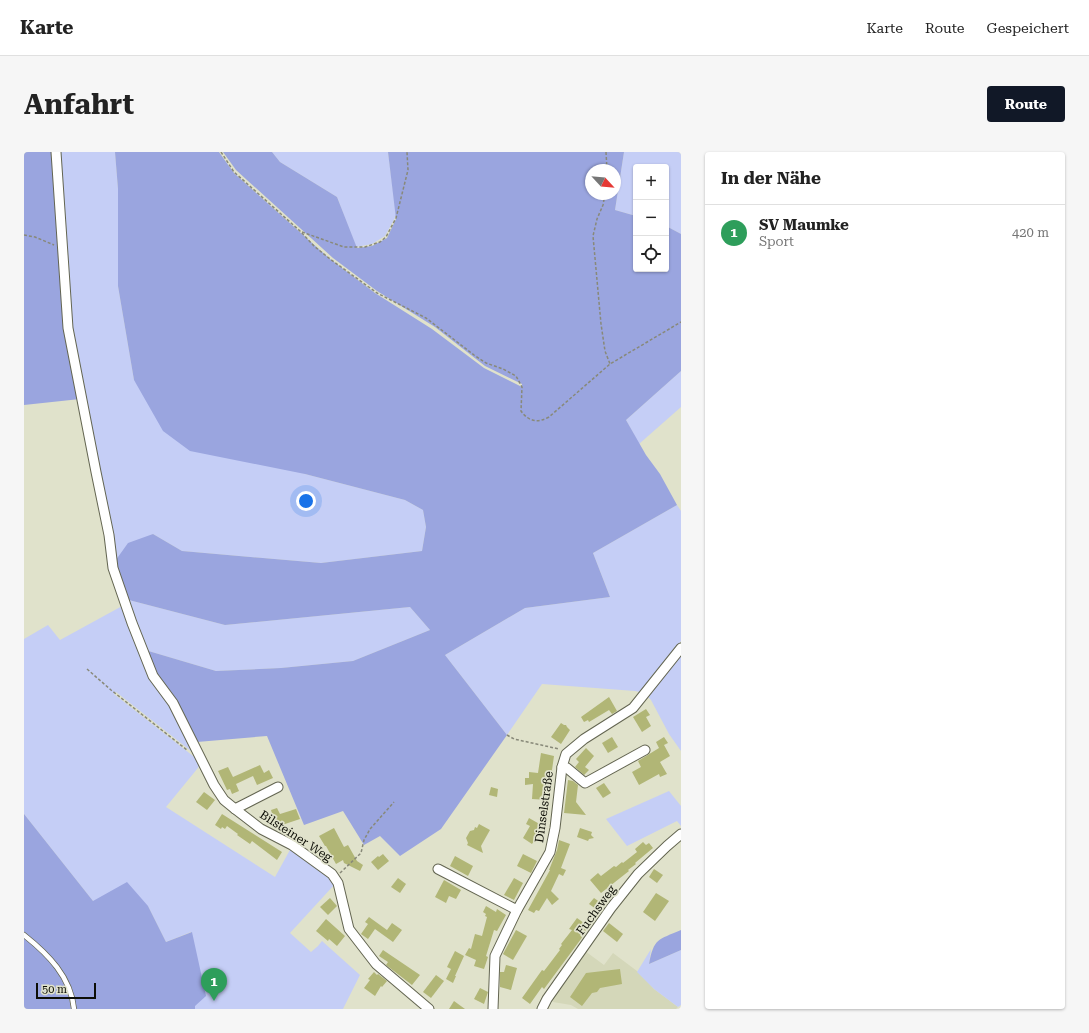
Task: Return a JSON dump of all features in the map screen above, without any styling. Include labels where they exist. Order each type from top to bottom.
[{"type":"street","name":"Bilsteiner Weg","points":[[56,152],[68,328],[109,535],[113,568],[153,676],[173,703],[192,738],[214,786],[224,800],[234,810],[261,829],[298,849],[335,878],[338,883],[349,929],[376,964],[429,1009]]},
{"type":"street","name":"Dinselstraße","points":[[493,1009],[495,956],[517,910],[552,846],[563,760],[568,752],[584,739],[633,708],[681,648]]},
{"type":"street","points":[[562,767],[567,768],[585,783],[645,750]]},
{"type":"street","points":[[234,810],[278,787]]},
{"type":"street","name":"Fuchsweg","points":[[542,1009],[547,999],[638,874],[681,834]]},
{"type":"street","points":[[438,869],[517,910]]},
{"type":"lane","points":[[24,935],[40,947],[61,971],[69,988],[74,1009]]},
{"type":"path","points":[[221,152],[234,172],[330,260],[377,293],[426,318],[486,363],[503,369],[516,376],[522,387],[521,411],[529,420],[536,422],[542,421],[549,417],[610,364],[681,322]]},
{"type":"path","points":[[300,231],[344,247],[365,247],[380,242],[386,237],[396,218],[408,170],[407,152]]},
{"type":"path","points":[[606,152],[606,164]]},
{"type":"path","points":[[604,200],[593,236],[601,324],[605,351],[610,364]]},
{"type":"path","points":[[24,235],[35,237],[63,249]]},
{"type":"path","points":[[87,669],[179,744],[196,757],[202,759]]},
{"type":"path","points":[[507,735],[514,739],[568,752]]},
{"type":"path","points":[[335,878],[361,853],[364,840],[370,829],[394,802]]},
{"type":"shaded area","points":[[24,152],[53,152],[80,399],[24,405]]},
{"type":"shaded area","points":[[56,152],[115,152],[118,189],[118,286],[134,380],[305,474],[405,500],[423,510],[426,527],[422,551],[321,563],[182,551],[153,534],[113,564],[70,328]]},
{"type":"shaded area","points":[[115,152],[219,152],[234,173],[330,259],[375,293],[432,329],[484,368],[522,387],[522,384],[485,366],[435,327],[377,291],[333,258],[236,170],[223,152],[272,152],[280,162],[337,197],[357,248],[372,246],[387,238],[396,219],[388,152],[624,152],[621,171],[621,164],[585,164],[585,200],[617,200],[615,210],[633,215],[633,272],[669,272],[669,228],[681,234],[681,371],[626,420],[646,455],[660,474],[677,505],[593,553],[610,597],[525,608],[445,655],[507,735],[441,829],[400,856],[380,836],[364,845],[343,811],[304,825],[267,736],[197,742],[156,677],[145,650],[216,671],[281,668],[353,661],[430,630],[410,607],[225,625],[125,599],[113,564],[128,543],[153,534],[182,551],[321,563],[422,551],[426,527],[423,510],[405,500],[305,474],[190,451],[163,431],[134,380],[118,286],[118,189]]},
{"type":"shaded area","points":[[272,152],[388,152],[396,214],[385,236],[372,244],[356,247],[337,197],[280,162]]},
{"type":"shaded area","points":[[624,152],[681,152],[681,234],[669,228],[669,164],[633,164],[633,215],[615,210],[617,200],[621,200],[621,171]]},
{"type":"shaded area","points":[[681,371],[681,407],[639,444],[626,420]]},
{"type":"shaded area","points":[[677,505],[681,511],[681,641],[640,692],[542,684],[507,735],[445,655],[525,608],[610,597],[593,553]]},
{"type":"shaded area","points":[[125,599],[225,625],[410,607],[430,630],[353,661],[281,668],[216,671],[145,650]]},
{"type":"shaded area","points":[[124,605],[196,755],[116,692],[114,694],[202,763],[166,807],[275,877],[291,848],[315,864],[335,884],[290,933],[311,952],[322,941],[360,975],[343,1009],[195,1009],[191,932],[166,942],[148,906],[93,901],[24,814],[24,639],[48,625],[60,640]]},
{"type":"shaded area","points":[[681,651],[681,751],[669,734],[651,700],[647,696]]},
{"type":"shaded area","points":[[669,791],[681,806],[681,826],[677,821],[627,846],[606,819]]},
{"type":"shaded area","points":[[24,814],[93,901],[127,882],[148,906],[166,942],[192,932],[206,996],[195,1006],[195,1009],[75,1009],[67,980],[57,964],[45,950],[24,933]]},
{"type":"shaded area","points":[[681,930],[681,950],[649,964],[655,944],[662,938]]},
{"type":"shaded area","points":[[24,938],[49,960],[61,978],[66,987],[71,1009],[24,1009]]},
{"type":"shaded area","points":[[651,949],[649,964],[681,950],[681,1005],[678,1007],[654,989],[637,972]]},
{"type":"shaded area","points":[[585,951],[604,965],[613,953],[641,974],[654,989],[678,1007],[676,1009],[578,1009],[571,1005],[553,1002],[554,995]]},
{"type":"building","points":[[609,697],[617,711],[612,714],[609,710],[589,722],[588,720],[584,722],[581,717]]},
{"type":"building","points":[[646,709],[650,715],[646,717],[651,726],[642,732],[633,717]]},
{"type":"building","points":[[561,723],[566,725],[570,730],[561,744],[551,737]]},
{"type":"building","points":[[612,737],[618,747],[608,753],[602,743]]},
{"type":"building","points":[[664,737],[668,743],[664,745],[670,756],[660,762],[667,774],[660,777],[659,774],[639,785],[632,772],[641,767],[638,761],[659,748],[656,742]]},
{"type":"building","points":[[586,748],[594,756],[585,767],[589,770],[584,775],[575,767],[579,762],[576,759]]},
{"type":"building","points":[[541,753],[554,756],[553,773],[551,774],[549,785],[549,795],[551,797],[548,800],[532,799],[533,784],[525,785],[525,778],[529,778],[529,772],[538,773]]},
{"type":"building","points":[[260,765],[264,773],[269,770],[273,778],[257,785],[253,776],[236,784],[239,791],[232,794],[230,789],[227,790],[218,771],[228,767],[233,777]]},
{"type":"building","points":[[568,780],[573,781],[578,785],[576,802],[586,815],[564,813]]},
{"type":"building","points":[[604,783],[611,793],[603,798],[596,788]]},
{"type":"building","points":[[491,787],[498,789],[497,797],[489,795]]},
{"type":"building","points":[[204,792],[215,800],[207,810],[196,802]]},
{"type":"building","points":[[277,808],[280,814],[296,809],[300,819],[276,827],[271,810]]},
{"type":"building","points":[[222,814],[282,852],[277,860],[252,841],[250,844],[227,826],[225,829],[222,827],[221,829],[215,825]]},
{"type":"building","points":[[529,818],[543,826],[532,844],[523,838],[530,826],[526,824]]},
{"type":"building","points":[[479,824],[490,830],[481,846],[483,853],[467,845],[468,843],[466,838],[470,831],[474,830],[475,827],[477,828]]},
{"type":"building","points":[[334,828],[344,847],[348,845],[357,861],[363,865],[360,871],[344,863],[343,860],[336,864],[325,846],[319,836]]},
{"type":"building","points":[[580,828],[592,832],[591,835],[594,838],[589,839],[588,841],[577,837]]},
{"type":"building","points":[[559,840],[570,844],[561,868],[566,870],[563,876],[559,874],[551,891],[559,899],[552,905],[547,898],[539,911],[536,910],[534,913],[528,910],[550,870]]},
{"type":"building","points":[[643,842],[646,845],[649,843],[653,848],[635,863],[636,864],[628,870],[629,871],[601,893],[590,880],[598,873],[601,876],[614,866],[616,867],[622,862],[623,863],[637,852],[635,849]]},
{"type":"building","points":[[383,854],[389,861],[378,870],[371,862]]},
{"type":"building","points":[[523,854],[537,861],[531,873],[517,866]]},
{"type":"building","points":[[455,856],[473,866],[468,876],[450,866]]},
{"type":"building","points":[[654,869],[663,875],[657,883],[649,877]]},
{"type":"building","points":[[398,878],[406,884],[400,893],[391,887]]},
{"type":"building","points":[[514,878],[523,883],[514,900],[504,895]]},
{"type":"building","points":[[444,880],[461,890],[456,899],[449,896],[446,903],[435,897]]},
{"type":"building","points":[[656,893],[669,901],[655,921],[643,912]]},
{"type":"building","points":[[330,898],[337,906],[328,915],[320,907]]},
{"type":"building","points":[[594,898],[601,903],[596,909],[589,904]]},
{"type":"building","points":[[486,906],[496,912],[497,909],[506,915],[497,931],[494,930],[486,956],[488,957],[484,969],[474,966],[476,960],[465,955],[469,948],[471,949],[475,934],[482,936],[487,917],[483,912]]},
{"type":"building","points":[[369,917],[387,930],[392,923],[402,930],[393,942],[375,929],[368,939],[361,934],[368,924],[365,922]]},
{"type":"building","points":[[577,918],[588,926],[581,939],[544,989],[542,987],[530,1004],[522,998],[542,970],[544,971],[560,950],[561,944],[572,930],[569,929]]},
{"type":"building","points":[[326,919],[345,936],[337,946],[316,931]]},
{"type":"building","points":[[609,923],[623,934],[617,942],[603,931]]},
{"type":"building","points":[[516,930],[527,936],[513,960],[503,954]]},
{"type":"building","points":[[383,950],[420,975],[412,985],[386,965],[388,962],[379,956]]},
{"type":"building","points":[[455,951],[464,956],[453,983],[446,979],[451,969],[447,967]]},
{"type":"building","points":[[506,965],[517,968],[511,990],[500,987],[500,972],[504,972]]},
{"type":"building","points":[[620,969],[622,984],[600,988],[597,992],[592,993],[582,1006],[570,997],[586,973]]},
{"type":"building","points":[[374,972],[387,981],[382,987],[381,986],[375,996],[364,988],[370,980],[368,979]]},
{"type":"building","points":[[436,975],[444,981],[431,998],[423,992]]},
{"type":"building","points":[[480,988],[488,992],[484,1004],[474,999]]},
{"type":"building","points":[[454,1001],[465,1009],[449,1009]]},
{"type":"place","name":"SV Maumke","points":[[214,1001]]}]
